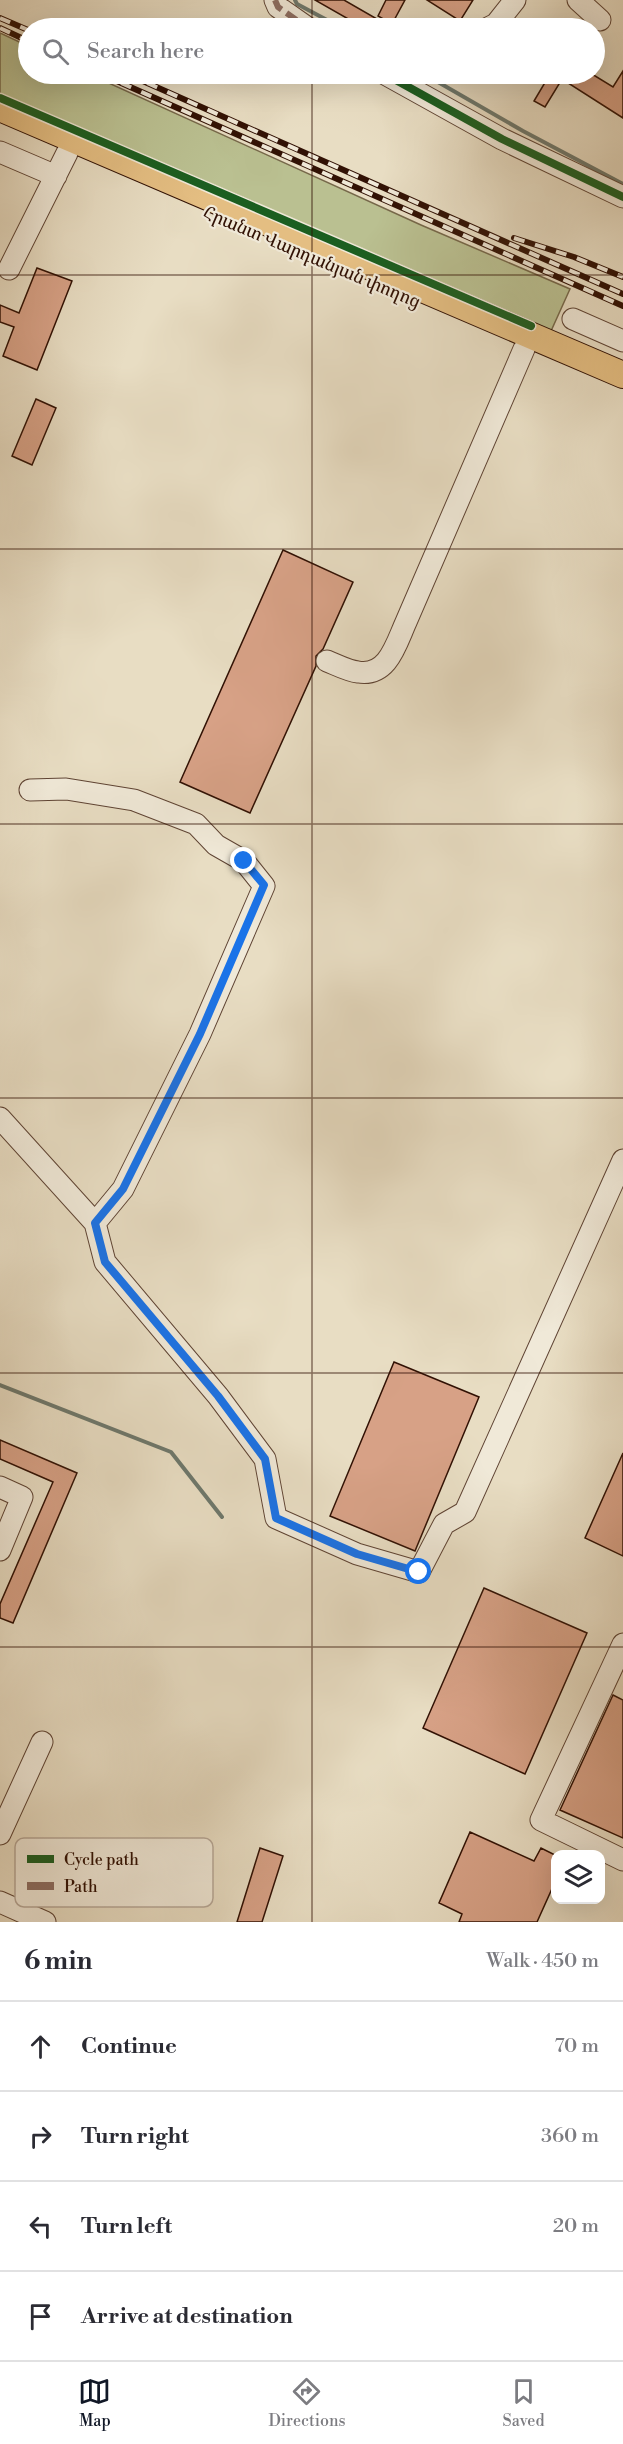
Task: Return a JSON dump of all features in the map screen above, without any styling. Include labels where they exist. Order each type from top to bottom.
[{"type":"main road","name":"Հրանտ Վարդանյան փողոց","points":[[0,108],[623,375]]},
{"type":"main road","name":"Հրանտ Վարդանյան փողոց","points":[[0,124],[623,391]]},
{"type":"street","points":[[275,0],[278,7],[294,18]]},
{"type":"street","points":[[501,18],[515,0]]},
{"type":"street","points":[[578,0],[598,18]]},
{"type":"street","points":[[403,84],[502,138],[623,197]]},
{"type":"street","points":[[0,152],[56,176]]},
{"type":"street","points":[[9,268],[67,153]]},
{"type":"street","points":[[573,320],[623,341]]},
{"type":"street","points":[[327,661],[358,672],[372,672],[385,665],[525,349]]},
{"type":"street","points":[[30,790],[66,789],[134,801],[196,824],[216,845],[244,861],[264,885],[200,1034],[123,1189],[95,1223]]},
{"type":"street","points":[[0,1118],[95,1223],[105,1262],[218,1396],[265,1459],[276,1518],[357,1554],[419,1572],[444,1524],[465,1512],[623,1160]]},
{"type":"street","points":[[0,1487],[22,1497],[0,1550]]},
{"type":"street","points":[[623,1644],[541,1820],[623,1860]]},
{"type":"street","points":[[0,1834],[42,1742]]},
{"type":"street","points":[[0,1902],[45,1922]]},
{"type":"green space","points":[[0,33],[18,41],[18,84],[111,84],[421,225],[570,289],[551,331],[0,95]]},
{"type":"building","points":[[315,0],[344,0],[375,18],[346,18]]},
{"type":"building","points":[[386,0],[405,0],[395,18],[378,16]]},
{"type":"building","points":[[427,0],[473,0],[462,18],[455,18]]},
{"type":"building","points":[[623,71],[623,118],[570,84],[605,84],[605,82],[613,87]]},
{"type":"building","points":[[544,84],[559,84],[545,107],[534,101]]},
{"type":"building","points":[[37,268],[72,281],[37,370],[3,356],[14,327],[0,322],[0,305],[19,313]]},
{"type":"building","points":[[36,399],[56,408],[32,465],[12,456]]},
{"type":"building","points":[[283,550],[353,582],[323,649],[316,656],[316,666],[250,813],[180,782]]},
{"type":"building","points":[[394,1362],[479,1397],[415,1551],[330,1516]]},
{"type":"building","points":[[0,1440],[77,1473],[13,1623],[0,1618],[0,1604],[53,1482],[0,1459]]},
{"type":"building","points":[[623,1453],[623,1556],[585,1538]]},
{"type":"building","points":[[484,1588],[587,1633],[525,1774],[423,1728]]},
{"type":"building","points":[[613,1695],[623,1700],[623,1838],[560,1810]]},
{"type":"building","points":[[470,1832],[534,1861],[541,1848],[551,1853],[551,1891],[537,1922],[459,1922],[462,1914],[439,1903]]},
{"type":"building","points":[[260,1848],[283,1856],[262,1922],[237,1922]]},
{"type":"waterway","points":[[295,0],[297,4],[323,18]]},
{"type":"waterway","points":[[441,84],[523,131],[623,184]]},
{"type":"waterway","points":[[0,1385],[171,1452],[222,1517]]},
{"type":"railway","points":[[0,18],[18,26]]},
{"type":"railway","points":[[0,28],[18,36]]},
{"type":"railway","points":[[124,84],[623,306]]},
{"type":"railway","points":[[150,84],[623,294]]},
{"type":"railway","points":[[514,238],[574,257],[623,277]]},
{"type":"marked path","points":[[275,0],[278,7],[294,18]]},
{"type":"cycle path","points":[[403,84],[502,139],[623,197]]},
{"type":"cycle path","points":[[0,98],[531,326]]},
{"type":"route","points":[[244,861],[264,885],[200,1034],[123,1189],[95,1223],[105,1262],[218,1396],[265,1459],[276,1518],[357,1554],[419,1572]]}]
